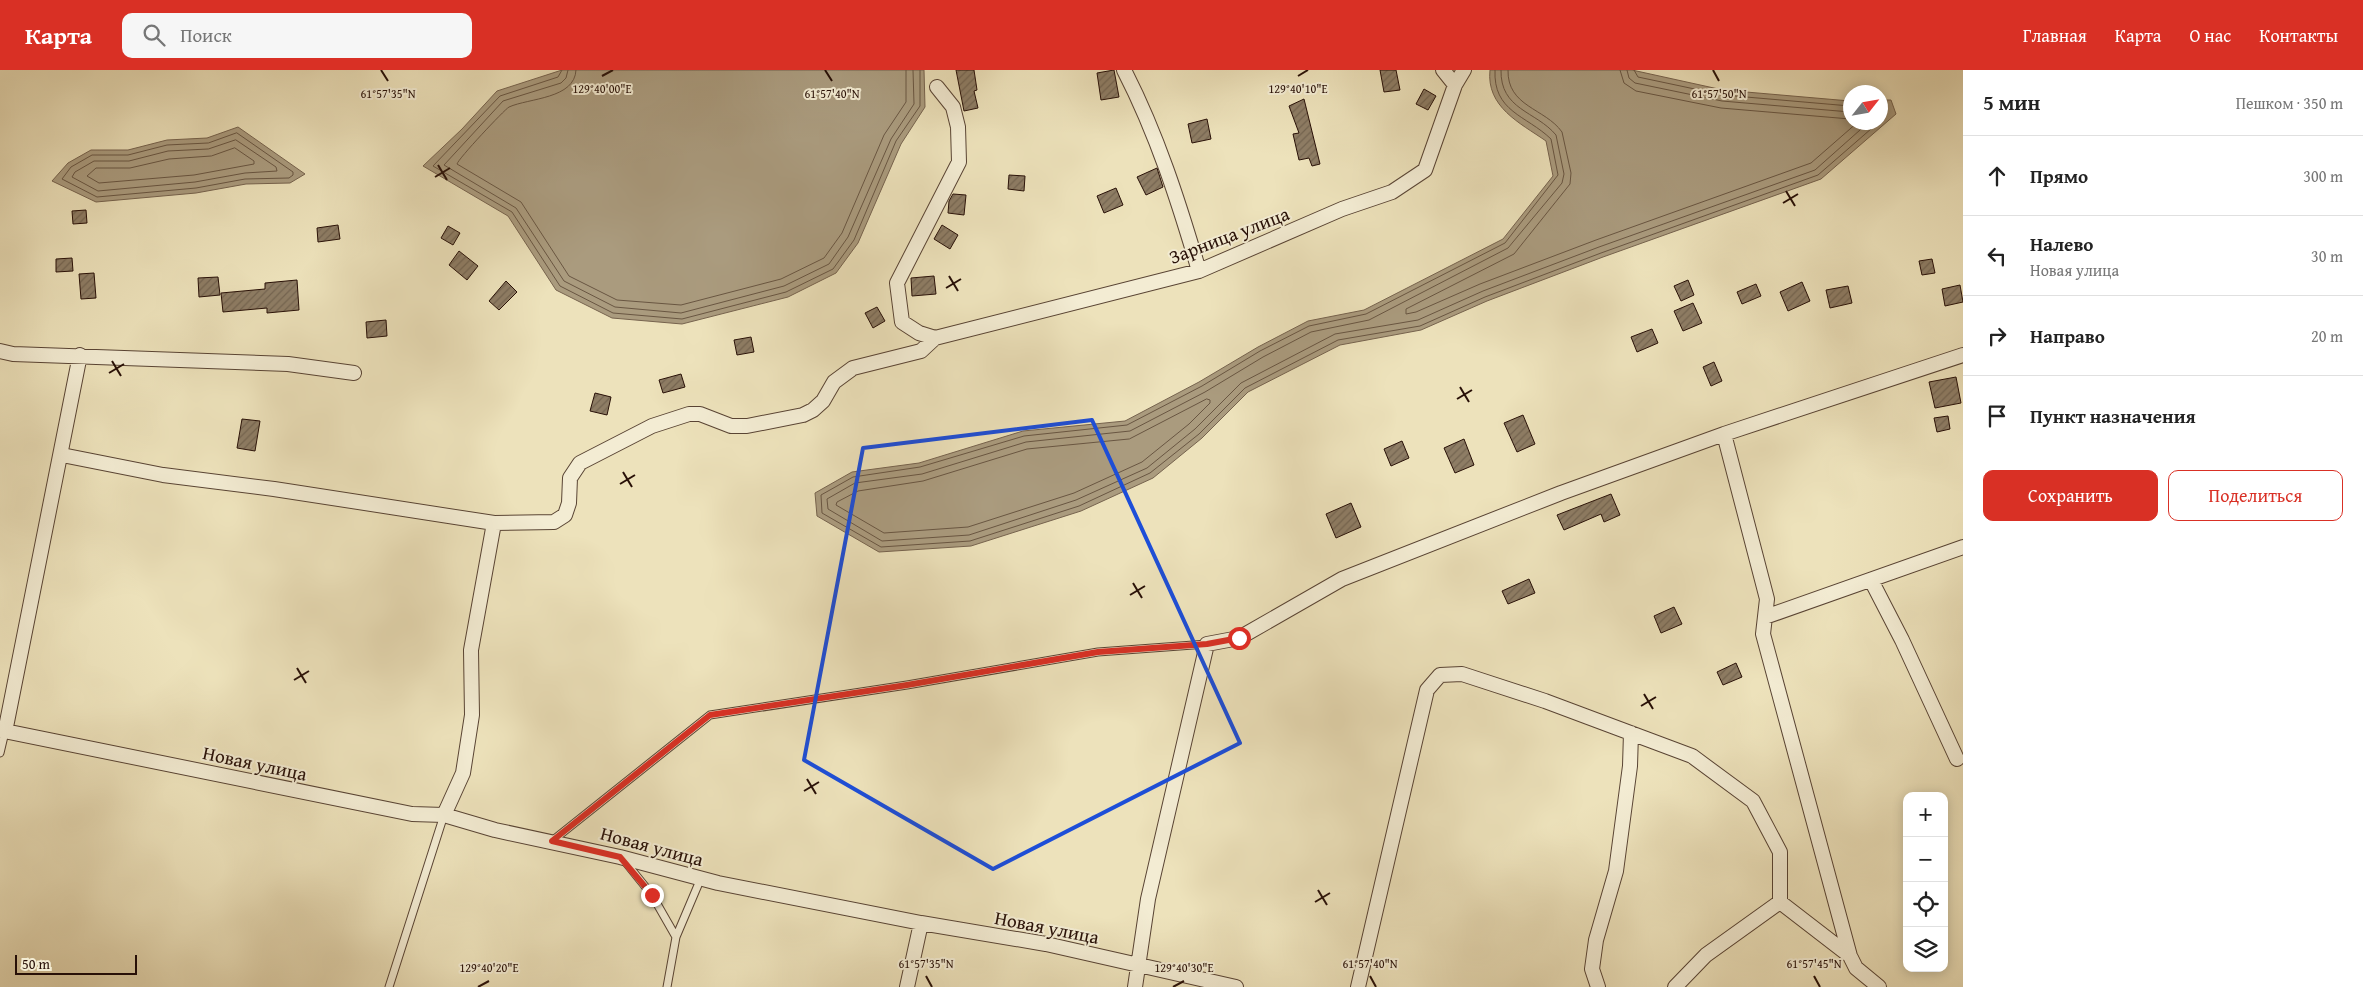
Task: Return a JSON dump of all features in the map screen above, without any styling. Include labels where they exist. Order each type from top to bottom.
[{"type":"street","points":[[1124,70],[1141,103],[1179,202],[1199,271]]},
{"type":"street","points":[[1443,70],[1455,85]]},
{"type":"street","name":"Зарница улица","points":[[935,338],[1199,271],[1342,209],[1392,192],[1425,170],[1455,85],[1464,70]]},
{"type":"street","points":[[935,338],[918,333],[902,322],[897,283],[959,162],[958,127],[953,107],[937,87]]},
{"type":"street","points":[[62,455],[163,475],[274,488],[494,523],[554,522],[565,515],[570,503],[570,478],[580,463],[652,426],[689,414],[700,414],[731,426],[747,426],[803,415],[813,410],[823,400],[834,382],[853,368],[921,351],[935,338]]},
{"type":"street","points":[[0,351],[13,354],[288,364],[354,372]]},
{"type":"street","points":[[2,731],[62,455],[80,355]]},
{"type":"street","points":[[1135,987],[1140,964],[1148,899],[1207,644],[1239,638],[1342,579],[1561,493],[1724,434],[1963,355]]},
{"type":"street","points":[[1724,434],[1768,599],[1763,634],[1850,956],[1856,968],[1879,987]]},
{"type":"street","points":[[444,816],[463,773],[472,715],[471,650],[494,523]]},
{"type":"street","points":[[1765,617],[1963,547]]},
{"type":"street","points":[[1871,580],[1902,640],[1957,759]]},
{"type":"street","points":[[1358,987],[1427,690],[1440,675],[1462,674],[1545,701],[1692,756],[1753,801],[1780,852],[1780,902]]},
{"type":"street","name":"Новая улица","points":[[2,731],[412,814],[444,816],[495,830],[620,857],[718,883],[921,923],[1046,944],[1236,987]]},
{"type":"street","points":[[1598,987],[1592,969],[1596,940],[1616,871],[1630,766],[1631,733]]},
{"type":"street","points":[[1780,902],[1850,956]]},
{"type":"street","points":[[1675,987],[1706,955],[1780,902]]},
{"type":"street","points":[[907,987],[921,923]]},
{"type":"lane","points":[[552,841],[710,715],[907,685],[1098,652],[1207,644]]},
{"type":"lane","points":[[0,753],[2,731]]},
{"type":"lane","points":[[388,987],[444,816]]},
{"type":"lane","points":[[620,857],[652,895],[676,937]]},
{"type":"lane","points":[[668,987],[676,937],[701,878]]},
{"type":"highlighted area","points":[[1092,420],[1240,743],[993,869],[804,760],[863,448]]},
{"type":"water","points":[[562,70],[924,70],[925,107],[901,144],[858,243],[836,273],[788,297],[682,324],[612,318],[556,290],[508,216],[423,166],[462,129],[497,91]]},
{"type":"water","points":[[1490,70],[1632,70],[1723,90],[1843,100],[1843,130],[1878,130],[1821,179],[1603,257],[1487,301],[1421,330],[1340,345],[1248,392],[1202,438],[1153,478],[1081,511],[971,546],[879,552],[817,516],[815,493],[852,472],[919,463],[1023,431],[1125,421],[1308,321],[1364,310],[1503,239],[1553,176],[1546,141],[1507,113],[1493,94],[1490,83]]},
{"type":"water","points":[[1888,100],[1891,100],[1896,114],[1888,121]]},
{"type":"water","points":[[238,127],[305,174],[290,183],[246,184],[196,193],[96,202],[52,181],[68,163],[91,150],[128,150],[167,140],[207,138]]},
{"type":"building","points":[[956,70],[974,70],[977,90],[974,91],[978,108],[964,111]]},
{"type":"building","points":[[1114,70],[1119,97],[1101,100],[1097,73]]},
{"type":"building","points":[[1380,70],[1396,70],[1400,90],[1384,92]]},
{"type":"building","points":[[1424,89],[1436,96],[1428,110],[1416,104]]},
{"type":"building","points":[[1304,99],[1320,164],[1312,166],[1309,158],[1299,160],[1293,134],[1299,133],[1289,106]]},
{"type":"building","points":[[1207,119],[1211,139],[1192,143],[1188,124]]},
{"type":"building","points":[[1157,168],[1163,187],[1146,195],[1137,177]]},
{"type":"building","points":[[1009,175],[1025,176],[1024,191],[1008,189]]},
{"type":"building","points":[[1116,188],[1123,205],[1104,213],[1097,196]]},
{"type":"building","points":[[953,194],[966,195],[964,215],[948,213],[949,201]]},
{"type":"building","points":[[86,210],[87,223],[73,224],[72,211]]},
{"type":"building","points":[[338,225],[340,239],[318,242],[317,228]]},
{"type":"building","points":[[942,225],[958,235],[950,249],[934,239]]},
{"type":"building","points":[[448,226],[460,233],[453,245],[441,238]]},
{"type":"building","points":[[459,251],[478,266],[467,280],[449,265]]},
{"type":"building","points":[[72,258],[73,271],[56,272],[56,259]]},
{"type":"building","points":[[1932,259],[1935,273],[1922,275],[1919,261]]},
{"type":"building","points":[[94,273],[96,298],[81,299],[79,274]]},
{"type":"building","points":[[934,276],[936,294],[912,296],[911,278]]},
{"type":"building","points":[[218,277],[220,295],[199,297],[198,278]]},
{"type":"building","points":[[297,280],[299,310],[267,313],[267,308],[223,312],[221,293],[265,289],[265,283]]},
{"type":"building","points":[[1688,280],[1694,295],[1681,301],[1674,286]]},
{"type":"building","points":[[506,281],[517,292],[499,310],[489,301]]},
{"type":"building","points":[[1802,282],[1810,301],[1788,311],[1780,292]]},
{"type":"building","points":[[1756,284],[1761,296],[1742,304],[1737,292]]},
{"type":"building","points":[[1960,285],[1963,302],[1945,306],[1942,289]]},
{"type":"building","points":[[1848,286],[1852,303],[1830,308],[1826,290]]},
{"type":"building","points":[[1693,303],[1702,323],[1683,331],[1674,311]]},
{"type":"building","points":[[877,307],[885,321],[873,328],[865,313]]},
{"type":"building","points":[[386,320],[387,336],[367,338],[366,322]]},
{"type":"building","points":[[1652,329],[1658,343],[1637,352],[1631,337]]},
{"type":"building","points":[[751,337],[754,352],[737,355],[734,340]]},
{"type":"building","points":[[1714,362],[1722,381],[1711,386],[1703,367]]},
{"type":"building","points":[[681,374],[685,387],[663,393],[659,380]]},
{"type":"building","points":[[1956,377],[1961,403],[1935,408],[1929,382]]},
{"type":"building","points":[[595,393],[611,397],[607,415],[590,411]]},
{"type":"building","points":[[1523,415],[1535,444],[1517,452],[1504,423]]},
{"type":"building","points":[[1948,416],[1950,429],[1937,432],[1934,418]]},
{"type":"building","points":[[242,419],[260,421],[255,451],[237,448]]},
{"type":"building","points":[[1464,439],[1474,465],[1455,473],[1444,448]]},
{"type":"building","points":[[1402,441],[1409,458],[1391,466],[1384,449]]},
{"type":"building","points":[[1611,494],[1620,515],[1604,522],[1601,514],[1564,530],[1557,515]]},
{"type":"building","points":[[1351,503],[1361,527],[1336,538],[1326,514]]},
{"type":"building","points":[[1529,579],[1535,593],[1508,604],[1502,591]]},
{"type":"building","points":[[1674,607],[1682,624],[1661,633],[1654,616]]},
{"type":"building","points":[[1736,663],[1742,677],[1723,685],[1717,672]]},
{"type":"route","points":[[652,895],[620,857],[552,841],[710,715],[907,685],[1098,652],[1207,644],[1239,638]]}]
